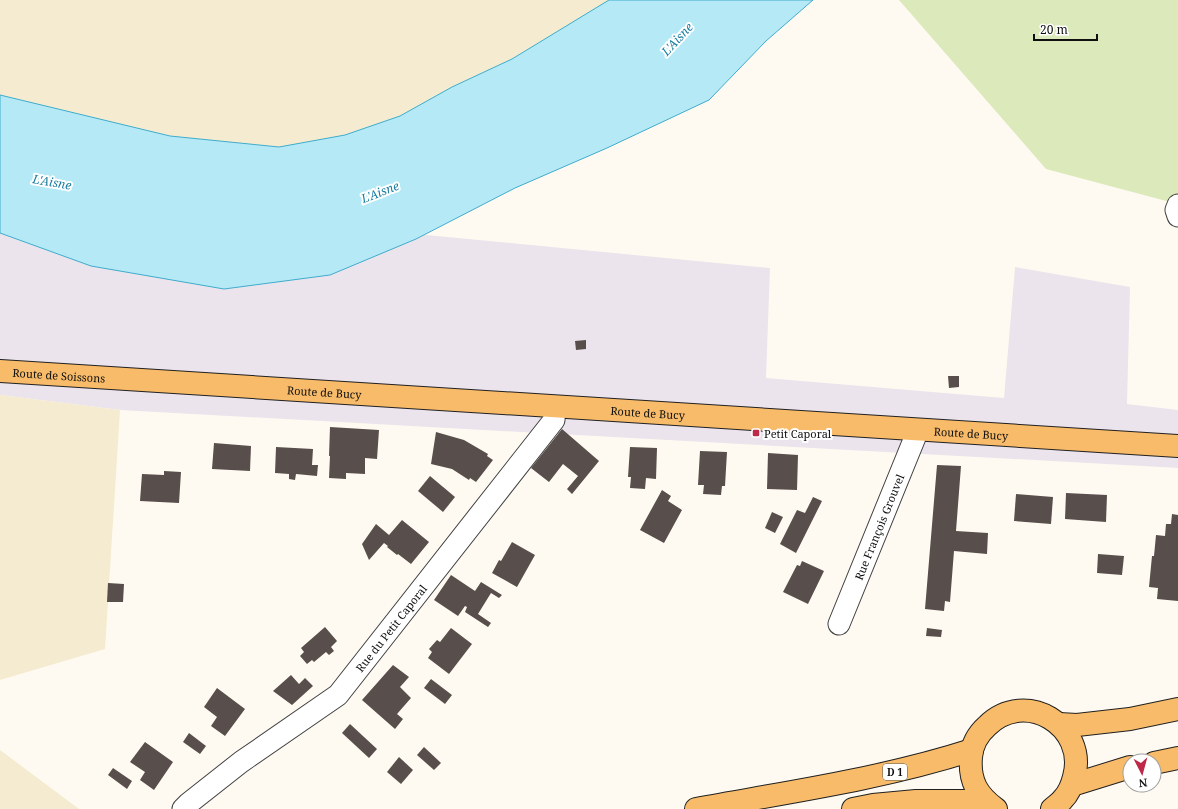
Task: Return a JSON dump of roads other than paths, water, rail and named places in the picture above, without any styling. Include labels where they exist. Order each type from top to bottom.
[{"type":"main road","name":"Route de Soissons","points":[[0,371],[117,379]]},
{"type":"main road","name":"Route de Bucy","points":[[117,379],[1178,446]]},
{"type":"main road","points":[[1059,724],[1077,724],[1130,719],[1178,709]]},
{"type":"main road","points":[[990,805],[974,786],[970,768],[972,750],[979,733],[992,721],[1008,713],[1026,710],[1044,714],[1059,724],[1070,737],[1076,752],[1077,769],[1072,785],[1064,799],[1052,809]]},
{"type":"main road","name":"D 1","points":[[696,809],[881,775],[937,761],[972,750]]},
{"type":"main road","points":[[1162,761],[1178,758]]},
{"type":"main road","points":[[1072,785],[1122,769]]},
{"type":"main road","points":[[854,809],[873,805],[916,801],[990,805]]},
{"type":"street","points":[[1178,205],[1176,210],[1178,216]]},
{"type":"street","name":"Rue du Petit Caporal","points":[[183,809],[241,762],[338,695],[554,420],[555,407]]},
{"type":"street","name":"Rue François Grouvel","points":[[839,624],[918,430]]},
{"type":"water","name":"L'Aisne","points":[[609,0],[813,0],[766,41],[709,100],[607,148],[515,188],[416,239],[330,275],[224,289],[91,266],[0,233],[0,95],[170,136],[279,147],[345,135],[400,116],[452,87],[512,59]]},
{"type":"place","name":"Petit Caporal","points":[[756,433]]}]
